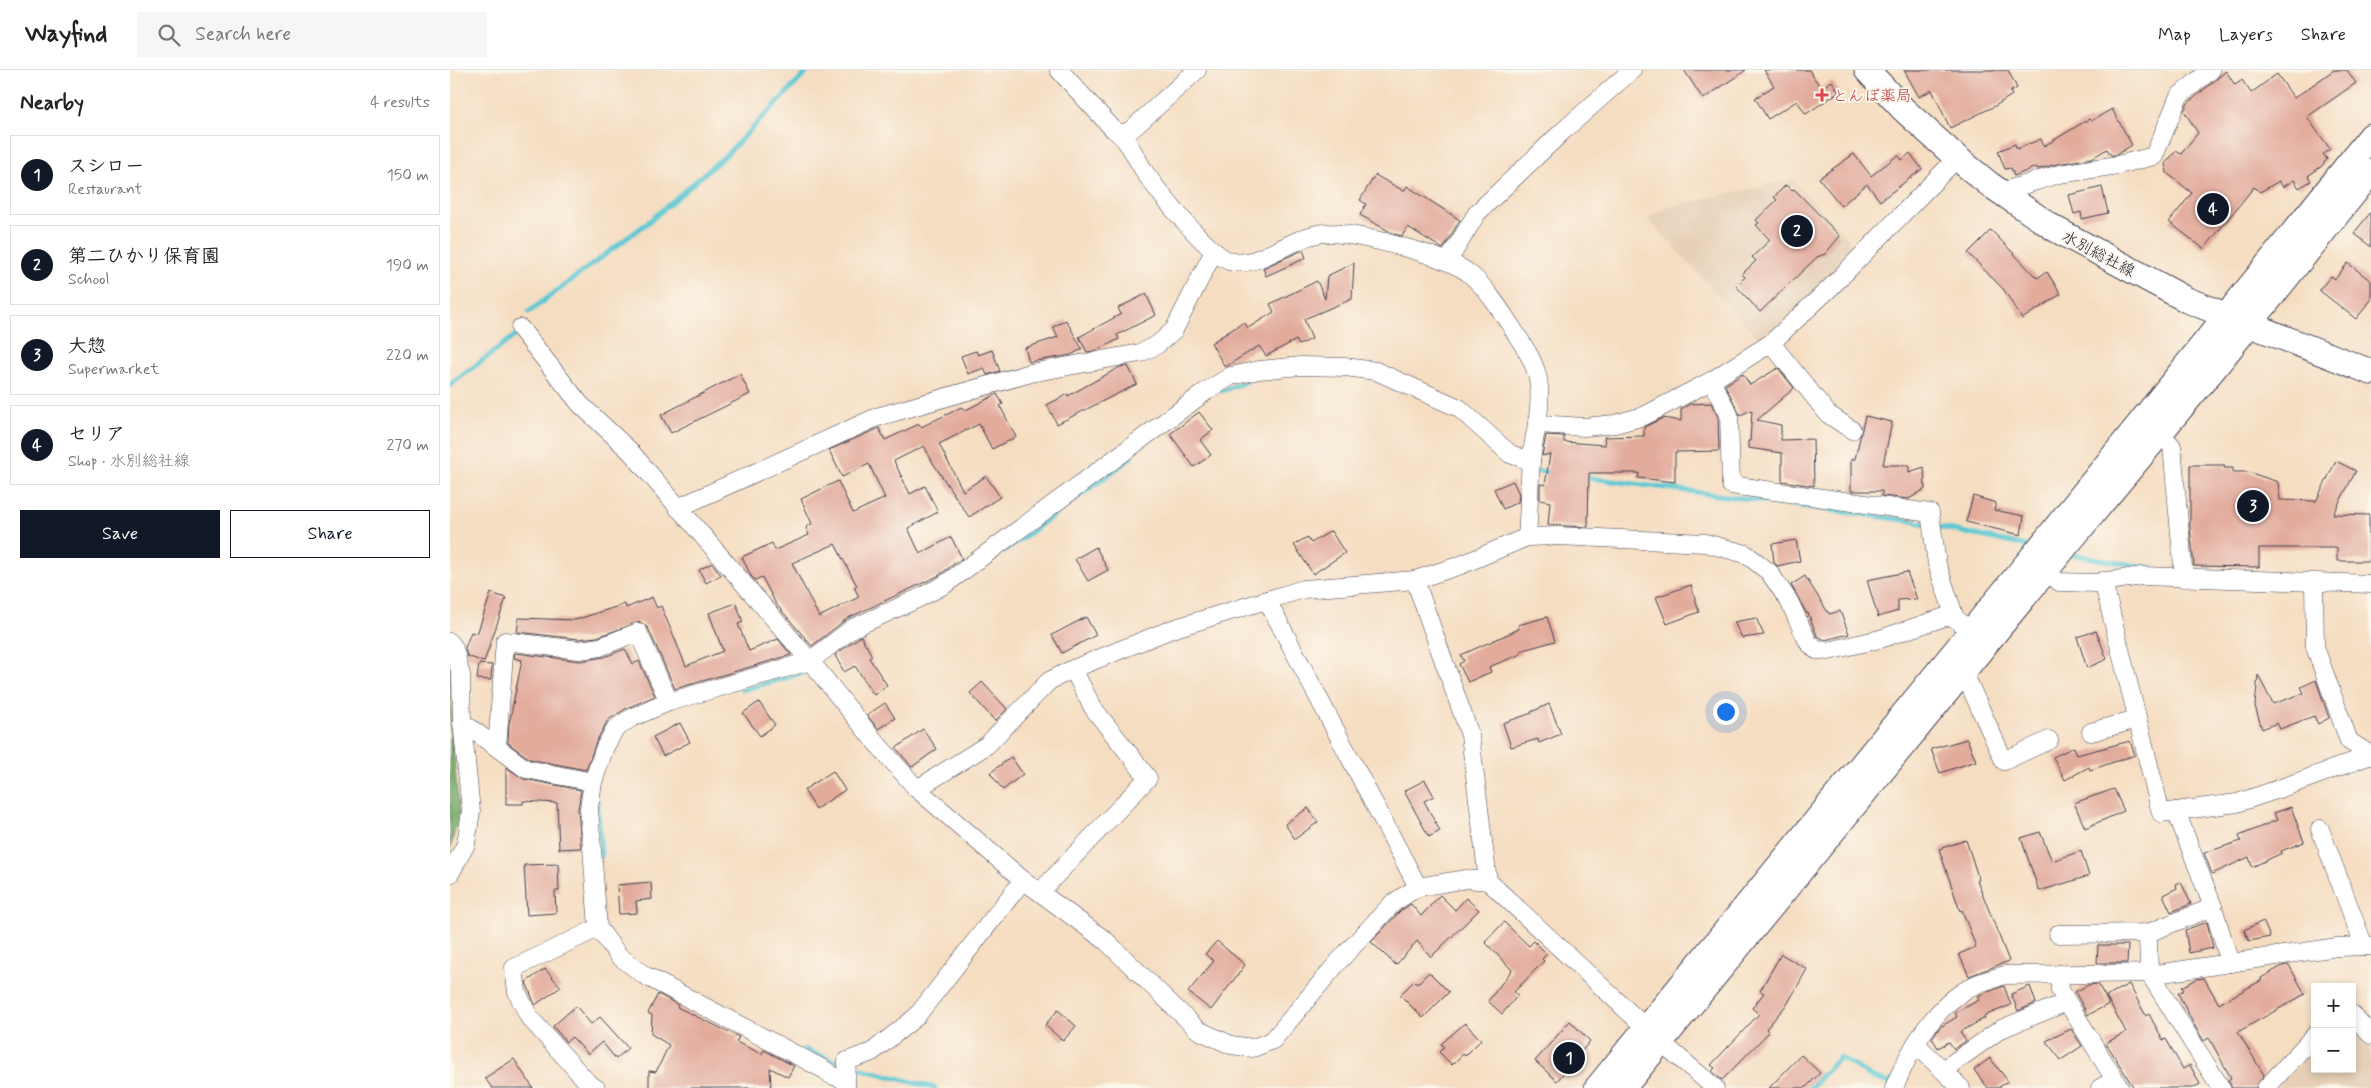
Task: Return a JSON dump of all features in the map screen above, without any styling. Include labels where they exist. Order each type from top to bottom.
[{"type":"street","points":[[1060,70],[1113,129],[1122,134],[1160,192],[1214,251],[1230,261],[1247,263],[1300,238],[1328,232],[1393,244],[1448,261],[1471,274],[1527,350],[1538,379],[1538,424],[1531,467],[1528,537]]},
{"type":"street","points":[[1122,134],[1131,130],[1197,70]]},
{"type":"street","points":[[1448,261],[1478,213],[1562,132],[1632,70]]},
{"type":"street","name":"水別総社線","points":[[1867,70],[1904,110],[1957,158],[2001,192],[2055,228],[2186,300],[2371,372]]},
{"type":"street","points":[[2001,192],[2060,174],[2118,165],[2154,156],[2179,96],[2199,73]]},
{"type":"street","points":[[2045,556],[2226,315],[2371,136]]},
{"type":"street","points":[[1538,424],[1584,427],[1615,424],[1644,416],[1711,381],[1771,344],[1831,287],[1957,158]]},
{"type":"street","points":[[1623,1088],[1654,1035],[1971,631],[2045,556],[2160,433],[2371,172]]},
{"type":"street","points":[[678,508],[877,417],[1031,373],[1140,353],[1157,345],[1174,330],[1214,251]]},
{"type":"street","points":[[520,328],[580,404],[630,451],[813,664],[873,739],[917,789],[932,804],[1023,880],[1106,942],[1198,1030],[1231,1045],[1253,1048],[1273,1040],[1339,962],[1393,903],[1418,887],[1467,879],[1488,881],[1654,1035],[1715,1088]]},
{"type":"street","points":[[1771,344],[1828,414],[1852,430]]},
{"type":"street","points":[[1023,880],[916,1017],[872,1052],[847,1061],[843,1076],[825,1070],[644,976],[620,956],[598,928],[589,808],[593,782],[605,747],[615,729],[631,718],[669,702],[813,664],[853,628],[918,599],[944,585],[1205,392],[1231,376],[1259,370],[1301,366],[1345,367],[1376,371],[1459,408],[1510,454],[1531,467]]},
{"type":"street","points":[[1598,1088],[1654,1035],[1964,673],[1971,631],[1937,564],[1930,513],[1730,485],[1730,414],[1711,381]]},
{"type":"street","points":[[2160,433],[2172,446],[2183,573]]},
{"type":"street","points":[[917,789],[987,745],[1044,685],[1073,669],[1172,629],[1304,589],[1415,580],[1461,565],[1528,537],[1558,536],[1705,544],[1746,554],[1769,572],[1789,601],[1808,642],[1816,650],[1828,651],[1880,639],[1945,617],[1971,631]]},
{"type":"street","points":[[2045,556],[2059,582],[2103,581],[2183,573],[2314,583],[2371,584]]},
{"type":"street","points":[[1415,580],[1470,735],[1488,881]]},
{"type":"street","points":[[2103,581],[2161,813],[2237,803],[2279,790],[2371,755]]},
{"type":"street","points":[[2314,583],[2315,647],[2349,741],[2371,755]]},
{"type":"street","points":[[1267,600],[1418,887]]},
{"type":"street","points":[[497,747],[505,641],[579,650],[600,647],[638,632],[669,702]]},
{"type":"street","points":[[450,642],[454,648],[461,675],[462,722],[470,811],[466,844],[450,874]]},
{"type":"street","points":[[1040,892],[1148,778],[1093,708],[1073,669]]},
{"type":"street","points":[[1964,673],[2004,761],[2049,740]]},
{"type":"street","points":[[2092,732],[2137,719]]},
{"type":"street","points":[[462,722],[526,769],[593,782]]},
{"type":"street","points":[[2176,810],[2213,907],[2230,959]]},
{"type":"street","points":[[1894,1088],[1902,1067],[1916,1044],[1944,1008],[1976,984],[2005,976],[2149,968],[2337,947],[2364,942],[2320,829]]},
{"type":"street","points":[[2058,934],[2148,933],[2213,907]]},
{"type":"street","points":[[596,1088],[589,1084],[529,1017],[517,992],[514,968],[598,928]]},
{"type":"street","points":[[2148,933],[2149,968],[2221,1088]]},
{"type":"street","points":[[2059,974],[2060,990],[2111,1085]]},
{"type":"street","points":[[1942,1070],[2001,1029],[2067,1002]]},
{"type":"street","points":[[2356,1018],[2371,1035]]},
{"type":"street","points":[[2266,1088],[2311,1040]]},
{"type":"street","points":[[1916,1044],[1961,1088]]},
{"type":"shaded area","points":[[1793,179],[1859,251],[1763,343],[1647,218],[1664,208]]},
{"type":"shaded area","points":[[2356,1033],[2371,1048],[2371,1088],[2277,1088],[2311,1050],[2311,1073],[2356,1073]]},
{"type":"green space","points":[[450,658],[452,661],[451,722],[459,814],[450,850]]},
{"type":"building","points":[[1684,70],[1746,70],[1703,99]]},
{"type":"building","points":[[1764,70],[1809,70],[1821,88],[1832,81],[1839,92],[1806,114],[1797,101],[1768,119],[1755,98],[1774,86]]},
{"type":"building","points":[[1904,70],[2008,70],[2017,88],[2010,92],[2012,95],[1995,106],[1950,128],[1932,90],[1919,97]]},
{"type":"building","points":[[2334,70],[2347,70],[2356,83],[2307,117],[2330,149],[2323,154],[2327,159],[2322,166],[2308,176],[2311,181],[2299,188],[2294,180],[2283,187],[2279,181],[2260,192],[2254,187],[2204,249],[2169,222],[2192,193],[2167,173],[2165,164],[2176,151],[2181,154],[2198,133],[2184,111],[2188,103],[2226,71],[2235,85],[2242,80],[2251,93],[2277,74],[2294,98]]},
{"type":"building","points":[[2112,109],[2132,145],[2116,155],[2111,155],[2107,149],[2092,158],[2038,169],[2036,167],[2014,176],[2011,168],[2005,169],[1998,151],[2015,144],[2017,149],[2041,139],[2044,146],[2089,119],[2091,121]]},
{"type":"building","points":[[1910,153],[1922,169],[1880,201],[1867,184],[1841,206],[1819,178],[1854,154],[1871,176],[1898,155],[1902,160]]},
{"type":"building","points":[[1375,175],[1404,191],[1407,186],[1460,220],[1443,249],[1408,227],[1402,236],[1394,234],[1360,215],[1366,204],[1360,200]]},
{"type":"building","points":[[1786,185],[1792,191],[1794,189],[1840,236],[1825,254],[1817,257],[1760,312],[1736,286],[1745,277],[1742,274],[1756,261],[1752,257],[1770,240],[1756,225],[1759,223],[1756,220],[1777,200],[1774,197]]},
{"type":"building","points":[[2102,187],[2108,213],[2082,219],[2081,212],[2074,214],[2069,195]]},
{"type":"building","points":[[2371,212],[2371,247],[2354,233]]},
{"type":"building","points":[[1991,230],[2037,278],[2047,272],[2061,294],[2022,319],[2004,290],[1968,253]]},
{"type":"building","points":[[1303,250],[1306,258],[1266,276],[1263,268]]},
{"type":"building","points":[[1354,263],[1352,299],[1304,319],[1312,339],[1299,345],[1296,340],[1266,356],[1259,346],[1225,367],[1211,343],[1244,322],[1248,328],[1274,312],[1270,304],[1317,281],[1325,299],[1327,276]]},
{"type":"building","points":[[2348,263],[2371,281],[2371,300],[2356,319],[2319,290],[2331,276],[2335,279]]},
{"type":"building","points":[[1146,294],[1156,315],[1117,335],[1119,339],[1098,350],[1087,352],[1079,337],[1121,314],[1118,308]]},
{"type":"building","points":[[1066,320],[1082,349],[1071,355],[1029,362],[1025,348],[1058,337],[1053,327]]},
{"type":"building","points":[[992,350],[1000,371],[987,375],[984,368],[968,374],[961,356],[976,351],[978,355]]},
{"type":"building","points":[[1128,366],[1137,384],[1057,424],[1047,405],[1068,394],[1068,396],[1120,367]]},
{"type":"building","points":[[1778,368],[1794,388],[1757,420],[1781,425],[1781,440],[1813,439],[1814,486],[1782,481],[1782,453],[1748,448],[1752,410],[1740,415],[1725,385],[1743,374],[1750,385]]},
{"type":"building","points":[[740,374],[750,394],[671,433],[661,415]]},
{"type":"building","points":[[997,394],[1003,404],[1000,406],[1016,437],[992,449],[979,424],[939,444],[963,491],[986,476],[1000,497],[969,517],[924,446],[894,461],[910,494],[925,486],[938,512],[908,528],[920,554],[951,537],[962,558],[938,576],[848,618],[812,646],[776,604],[762,577],[755,580],[751,576],[742,557],[772,543],[775,550],[809,535],[806,527],[812,524],[801,499],[838,481],[853,513],[885,498],[869,464],[842,477],[829,450],[879,428],[885,440],[919,424],[921,427],[962,407],[964,411]],"holes":[[[835,544],[857,586],[854,587],[859,597],[819,617],[792,563]]]},
{"type":"building","points":[[1711,403],[1718,417],[1719,451],[1675,452],[1675,482],[1638,478],[1639,473],[1589,473],[1588,527],[1548,525],[1550,502],[1540,500],[1540,484],[1545,485],[1550,454],[1542,456],[1546,435],[1564,436],[1564,442],[1605,445],[1604,437],[1644,436],[1644,427],[1663,418],[1681,421],[1681,409],[1690,404]]},
{"type":"building","points":[[1199,412],[1213,430],[1200,440],[1211,455],[1194,467],[1170,434]]},
{"type":"building","points":[[1865,416],[1892,422],[1883,465],[1909,465],[1909,472],[1924,467],[1925,489],[1909,499],[1882,496],[1882,491],[1851,491],[1851,459],[1855,459]]},
{"type":"building","points":[[2336,461],[2356,471],[2333,514],[2369,515],[2369,561],[2337,561],[2337,548],[2259,548],[2259,567],[2194,566],[2190,527],[2190,465],[2225,465],[2224,468],[2233,468],[2233,472],[2248,472],[2278,482],[2280,500],[2316,501]]},
{"type":"building","points":[[1513,481],[1519,494],[1518,502],[1503,509],[1494,489]]},
{"type":"building","points":[[1973,496],[1996,503],[1994,510],[2024,516],[2021,535],[1966,522]]},
{"type":"building","points":[[1331,531],[1345,553],[1313,574],[1294,545],[1307,537],[1311,543]]},
{"type":"building","points":[[1796,540],[1800,561],[1777,566],[1774,562],[1772,544]]},
{"type":"building","points":[[1096,547],[1108,570],[1088,581],[1075,559]]},
{"type":"building","points":[[712,563],[721,575],[706,583],[699,570]]},
{"type":"building","points":[[1907,572],[1917,599],[1898,600],[1898,611],[1878,617],[1867,580]]},
{"type":"building","points":[[1805,576],[1829,614],[1840,611],[1849,634],[1825,640],[1817,636],[1808,613],[1791,585]]},
{"type":"building","points":[[1691,585],[1699,612],[1667,624],[1656,597]]},
{"type":"building","points":[[491,593],[506,598],[484,662],[467,656],[465,648],[471,632],[477,634]]},
{"type":"building","points":[[652,597],[657,608],[661,606],[686,666],[723,651],[709,613],[736,603],[743,622],[738,624],[749,651],[778,639],[791,655],[675,689],[648,628],[640,622],[597,637],[579,639],[517,632],[519,618],[575,620],[625,604],[626,608]]},
{"type":"building","points":[[1086,617],[1096,635],[1062,653],[1052,635]]},
{"type":"building","points":[[1547,617],[1555,641],[1520,651],[1521,654],[1489,667],[1491,672],[1468,682],[1459,664],[1464,661],[1461,655],[1519,629],[1518,625]]},
{"type":"building","points":[[1756,618],[1764,635],[1742,638],[1734,622]]},
{"type":"building","points":[[2096,631],[2107,659],[2087,668],[2077,637]]},
{"type":"building","points":[[861,636],[872,656],[869,658],[887,685],[874,695],[855,666],[844,672],[835,655]]},
{"type":"building","points":[[625,649],[633,664],[639,661],[655,696],[627,708],[608,720],[596,742],[586,770],[530,759],[508,743],[509,724],[522,660],[514,658],[515,653],[580,661],[604,657]]},
{"type":"building","points":[[479,664],[492,665],[491,680],[477,679]]},
{"type":"building","points":[[2258,675],[2273,704],[2304,693],[2301,687],[2316,680],[2329,718],[2318,724],[2314,716],[2280,729],[2277,723],[2262,729],[2255,706]]},
{"type":"building","points":[[982,682],[1007,709],[995,721],[970,693]]},
{"type":"building","points":[[759,702],[775,725],[760,736],[743,713]]},
{"type":"building","points":[[885,703],[895,718],[878,729],[867,715]]},
{"type":"building","points":[[1549,704],[1561,734],[1539,743],[1538,739],[1511,747],[1503,723],[1532,713]]},
{"type":"building","points":[[680,723],[690,742],[663,756],[653,737]]},
{"type":"building","points":[[923,729],[937,749],[912,767],[896,748]]},
{"type":"building","points":[[1967,739],[1976,761],[1940,773],[1931,749]]},
{"type":"building","points":[[2130,741],[2135,755],[2090,770],[2089,767],[2065,780],[2053,757],[2074,747],[2077,755]]},
{"type":"building","points":[[1011,757],[1023,774],[1003,790],[990,773]]},
{"type":"building","points":[[506,767],[524,779],[581,790],[578,809],[581,848],[559,849],[557,803],[523,801],[523,804],[506,804]]},
{"type":"building","points":[[833,771],[845,790],[816,809],[804,790]]},
{"type":"building","points":[[1425,780],[1434,796],[1424,801],[1440,831],[1429,837],[1404,791]]},
{"type":"building","points":[[2114,789],[2124,811],[2085,828],[2074,803]]},
{"type":"building","points":[[2291,807],[2304,842],[2281,851],[2282,853],[2252,867],[2249,857],[2212,874],[2204,853],[2241,841],[2239,836],[2277,820],[2274,813]]},
{"type":"building","points":[[1308,808],[1318,822],[1295,839],[1285,824]]},
{"type":"building","points":[[2040,832],[2052,861],[2081,851],[2089,876],[2039,891],[2021,838]]},
{"type":"building","points":[[1966,840],[1979,880],[1977,880],[2009,961],[1969,976],[1959,954],[1976,947],[1962,910],[1960,911],[1939,849]]},
{"type":"building","points":[[558,864],[559,891],[555,891],[556,913],[527,915],[524,865]]},
{"type":"building","points":[[651,882],[652,899],[636,901],[637,913],[619,914],[617,885]]},
{"type":"building","points":[[2181,882],[2191,904],[2171,912],[2163,895],[2177,888],[2176,884]]},
{"type":"building","points":[[1440,895],[1455,910],[1466,898],[1479,910],[1431,957],[1417,941],[1396,965],[1371,942],[1400,911],[1411,904],[1421,916]]},
{"type":"building","points":[[2263,921],[2270,937],[2249,941],[2244,930]]},
{"type":"building","points":[[1504,922],[1529,946],[1534,941],[1547,954],[1542,959],[1544,961],[1514,992],[1518,995],[1502,1014],[1488,1001],[1512,970],[1485,942]]},
{"type":"building","points":[[2207,922],[2213,948],[2189,953],[2185,930]]},
{"type":"building","points":[[1217,941],[1245,965],[1211,1010],[1188,992],[1214,961],[1205,954]]},
{"type":"building","points":[[2098,945],[2128,945],[2127,963],[2097,963]]},
{"type":"building","points":[[1781,954],[1807,969],[1788,1003],[1766,1029],[1769,1032],[1722,1080],[1712,1071],[1715,1068],[1711,1065],[1759,1014],[1752,1008],[1764,993],[1760,991]]},
{"type":"building","points":[[2289,965],[2305,994],[2238,1032],[2264,1075],[2256,1088],[2232,1088],[2228,1080],[2231,1078],[2209,1038],[2204,1041],[2178,993],[2184,990],[2182,987],[2197,979],[2204,978],[2219,1004],[2262,980],[2261,978],[2282,966]]},
{"type":"building","points":[[545,969],[561,987],[535,1005],[526,982]]},
{"type":"building","points":[[1429,972],[1449,992],[1423,1018],[1400,995],[1414,981],[1417,984]]},
{"type":"building","points":[[2098,984],[2109,1004],[2088,1015],[2075,992],[2088,985]]},
{"type":"building","points":[[2129,984],[2146,1016],[2149,1014],[2163,1040],[2166,1039],[2183,1069],[2190,1065],[2200,1084],[2192,1088],[2134,1088],[2106,1043],[2126,1032],[2106,996]]},
{"type":"building","points":[[2004,986],[2011,1005],[1984,1016],[1985,1018],[1960,1032],[1966,1041],[1954,1049],[1949,1042],[1938,1048],[1932,1038],[1940,1027],[1957,1017],[1955,1013],[1979,1000],[1977,996]]},
{"type":"building","points":[[2030,986],[2036,1003],[2018,1011],[2011,994]]},
{"type":"building","points":[[658,994],[678,1005],[677,1007],[739,1037],[736,1042],[762,1054],[764,1050],[794,1066],[788,1077],[770,1068],[771,1088],[649,1088],[649,1071],[656,1072],[669,1045],[651,1034],[652,1015],[648,1013]]},
{"type":"building","points":[[576,1006],[591,1024],[600,1017],[628,1048],[616,1059],[602,1042],[588,1054],[572,1037],[566,1042],[553,1026]]},
{"type":"building","points":[[1058,1010],[1076,1026],[1063,1041],[1045,1025]]},
{"type":"building","points":[[1570,1021],[1590,1041],[1557,1081],[1535,1061]]},
{"type":"building","points":[[1465,1023],[1481,1040],[1465,1056],[1463,1054],[1452,1065],[1439,1052],[1444,1047],[1441,1044]]},
{"type":"building","points":[[2071,1029],[2082,1046],[2061,1060],[2046,1041]]},
{"type":"building","points":[[1801,1055],[1820,1073],[1805,1088],[1769,1088]]},
{"type":"building","points":[[1990,1058],[2008,1081],[1998,1088],[1988,1088],[1974,1070]]},
{"type":"building","points":[[514,1059],[533,1088],[492,1088],[485,1078]]},
{"type":"waterway","points":[[529,312],[651,220],[727,154],[809,70]]},
{"type":"waterway","points":[[450,385],[516,335]]},
{"type":"waterway","points":[[1222,391],[1247,381]]},
{"type":"waterway","points":[[1483,440],[1499,454]]},
{"type":"waterway","points":[[1005,551],[1131,458]]},
{"type":"waterway","points":[[1508,461],[1523,469],[1552,473]]},
{"type":"waterway","points":[[1583,477],[1911,521],[2031,547]]},
{"type":"waterway","points":[[2069,554],[2151,568]]},
{"type":"waterway","points":[[742,690],[806,671]]},
{"type":"waterway","points":[[598,802],[601,856]]},
{"type":"waterway","points":[[804,1049],[843,1064]]},
{"type":"waterway","points":[[1810,1088],[1840,1057],[1873,1078],[1890,1083],[1892,1080]]},
{"type":"waterway","points":[[851,1066],[935,1088]]},
{"type":"place","name":"とんぼ薬局","points":[[1822,95]]},
{"type":"place","name":"セリア","points":[[2213,209]]},
{"type":"place","name":"第二ひかり保育園","points":[[1797,231]]},
{"type":"place","name":"大惣","points":[[2253,506]]},
{"type":"place","name":"スシロー","points":[[1569,1058]]}]
